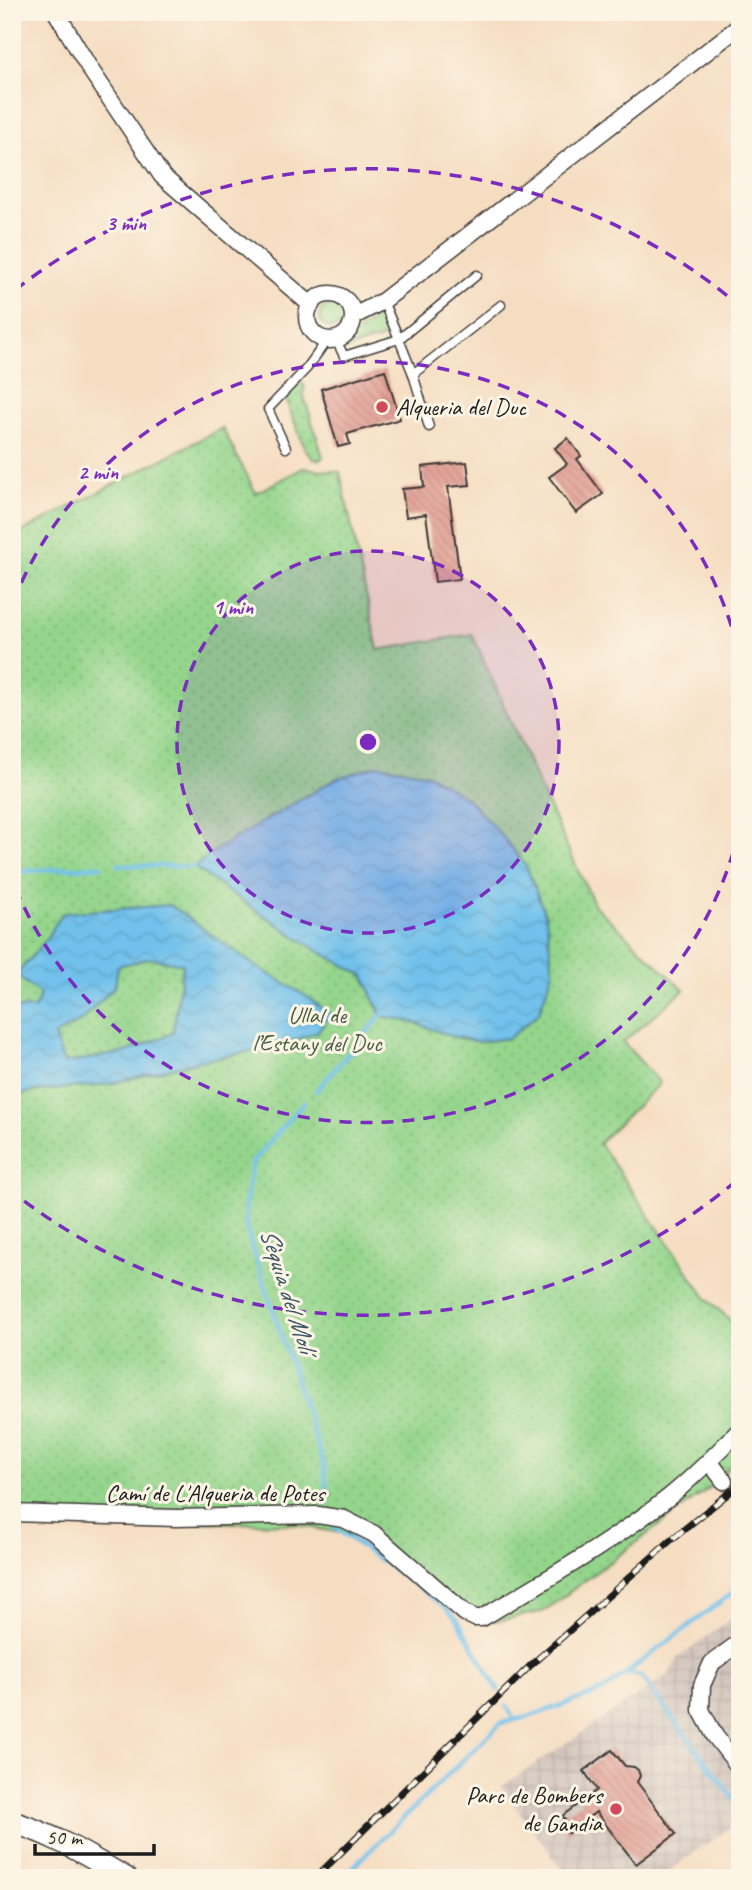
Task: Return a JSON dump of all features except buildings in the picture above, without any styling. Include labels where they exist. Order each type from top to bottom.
[{"type":"main road","points":[[12,1822],[40,1830],[126,1878]]},
{"type":"street","points":[[56,12],[90,69],[162,176],[311,305]]},
{"type":"street","points":[[354,316],[383,301],[740,26]]},
{"type":"street","points":[[336,295],[348,302],[354,316],[349,331],[331,340],[319,338],[309,327],[308,312],[311,305],[322,296],[336,295]]},
{"type":"street","name":"Camí de L'Alqueria de Potes","points":[[12,1513],[176,1518],[333,1516],[374,1534],[465,1613],[482,1618],[579,1560],[652,1510],[740,1430]]},
{"type":"street","points":[[709,1461],[724,1481]]},
{"type":"street","points":[[740,1642],[712,1663],[702,1685],[701,1710],[715,1736],[740,1768]]},
{"type":"lane","points":[[286,448],[268,409],[331,340],[344,356],[399,339],[477,275]]},
{"type":"lane","points":[[383,301],[413,374],[429,427]]},
{"type":"lane","points":[[413,374],[501,305]]},
{"type":"shaded area","points":[[740,1612],[740,1820],[659,1878],[569,1878],[501,1787],[668,1675],[678,1658]]},
{"type":"green space","points":[[332,304],[340,308],[344,316],[340,324],[332,328],[324,324],[320,316],[324,308]]},
{"type":"green space","points":[[379,315],[383,316],[390,336],[346,349],[345,342]]},
{"type":"green space","points":[[301,381],[305,387],[303,393],[323,457],[320,460],[313,459],[305,449],[285,397]]},
{"type":"green space","name":"Ullal de l’Estany del Duc","points":[[222,428],[256,493],[303,468],[340,472],[378,650],[472,634],[595,906],[684,990],[623,1042],[660,1083],[599,1143],[707,1299],[740,1329],[740,1455],[713,1485],[544,1611],[503,1620],[478,1622],[373,1539],[292,1524],[12,1519],[12,537]]},
{"type":"water","name":"Ullal de l’Estany del Duc","points":[[379,765],[428,774],[468,799],[527,868],[546,917],[553,971],[539,1013],[509,1038],[479,1042],[451,1036],[413,1022],[381,1016],[364,976],[313,948],[194,867],[217,849],[335,779]]},
{"type":"water","points":[[170,905],[254,965],[306,996],[331,1015],[317,1032],[282,1045],[200,1061],[109,1084],[30,1092],[12,1098],[12,1008],[35,1008],[40,994],[16,975],[42,945],[63,913]],"holes":[[[150,958],[183,964],[173,1033],[126,1052],[64,1063],[54,1036],[82,1020],[115,986],[118,966]]]},
{"type":"waterway","name":"Sèquia del Molí","points":[[118,865],[194,867]]},
{"type":"waterway","name":"Sèquia del Molí","points":[[12,872],[101,866]]},
{"type":"waterway","name":"Sèquia del Molí","points":[[316,1091],[381,1016]]},
{"type":"waterway","name":"Sèquia del Molí","points":[[304,1102],[252,1163],[245,1204],[246,1228],[324,1465],[328,1504]]},
{"type":"waterway","name":"Sèquia del Molí","points":[[334,1527],[443,1605],[457,1619],[498,1690]]},
{"type":"waterway","points":[[342,1878],[501,1723],[528,1717],[603,1691],[740,1587]]},
{"type":"waterway","points":[[627,1673],[641,1676],[740,1807]]},
{"type":"waterway","name":"Sèquia del Molí","points":[[507,1706],[514,1720]]},
{"type":"tunnel","points":[[724,1481],[740,1502]]},
{"type":"railway","points":[[315,1878],[532,1664],[671,1540],[740,1484]]},
{"type":"place","name":"Alqueria del Duc","points":[[382,407]]},
{"type":"place","name":"Parc de Bombers de Gandia","points":[[616,1809]]}]
